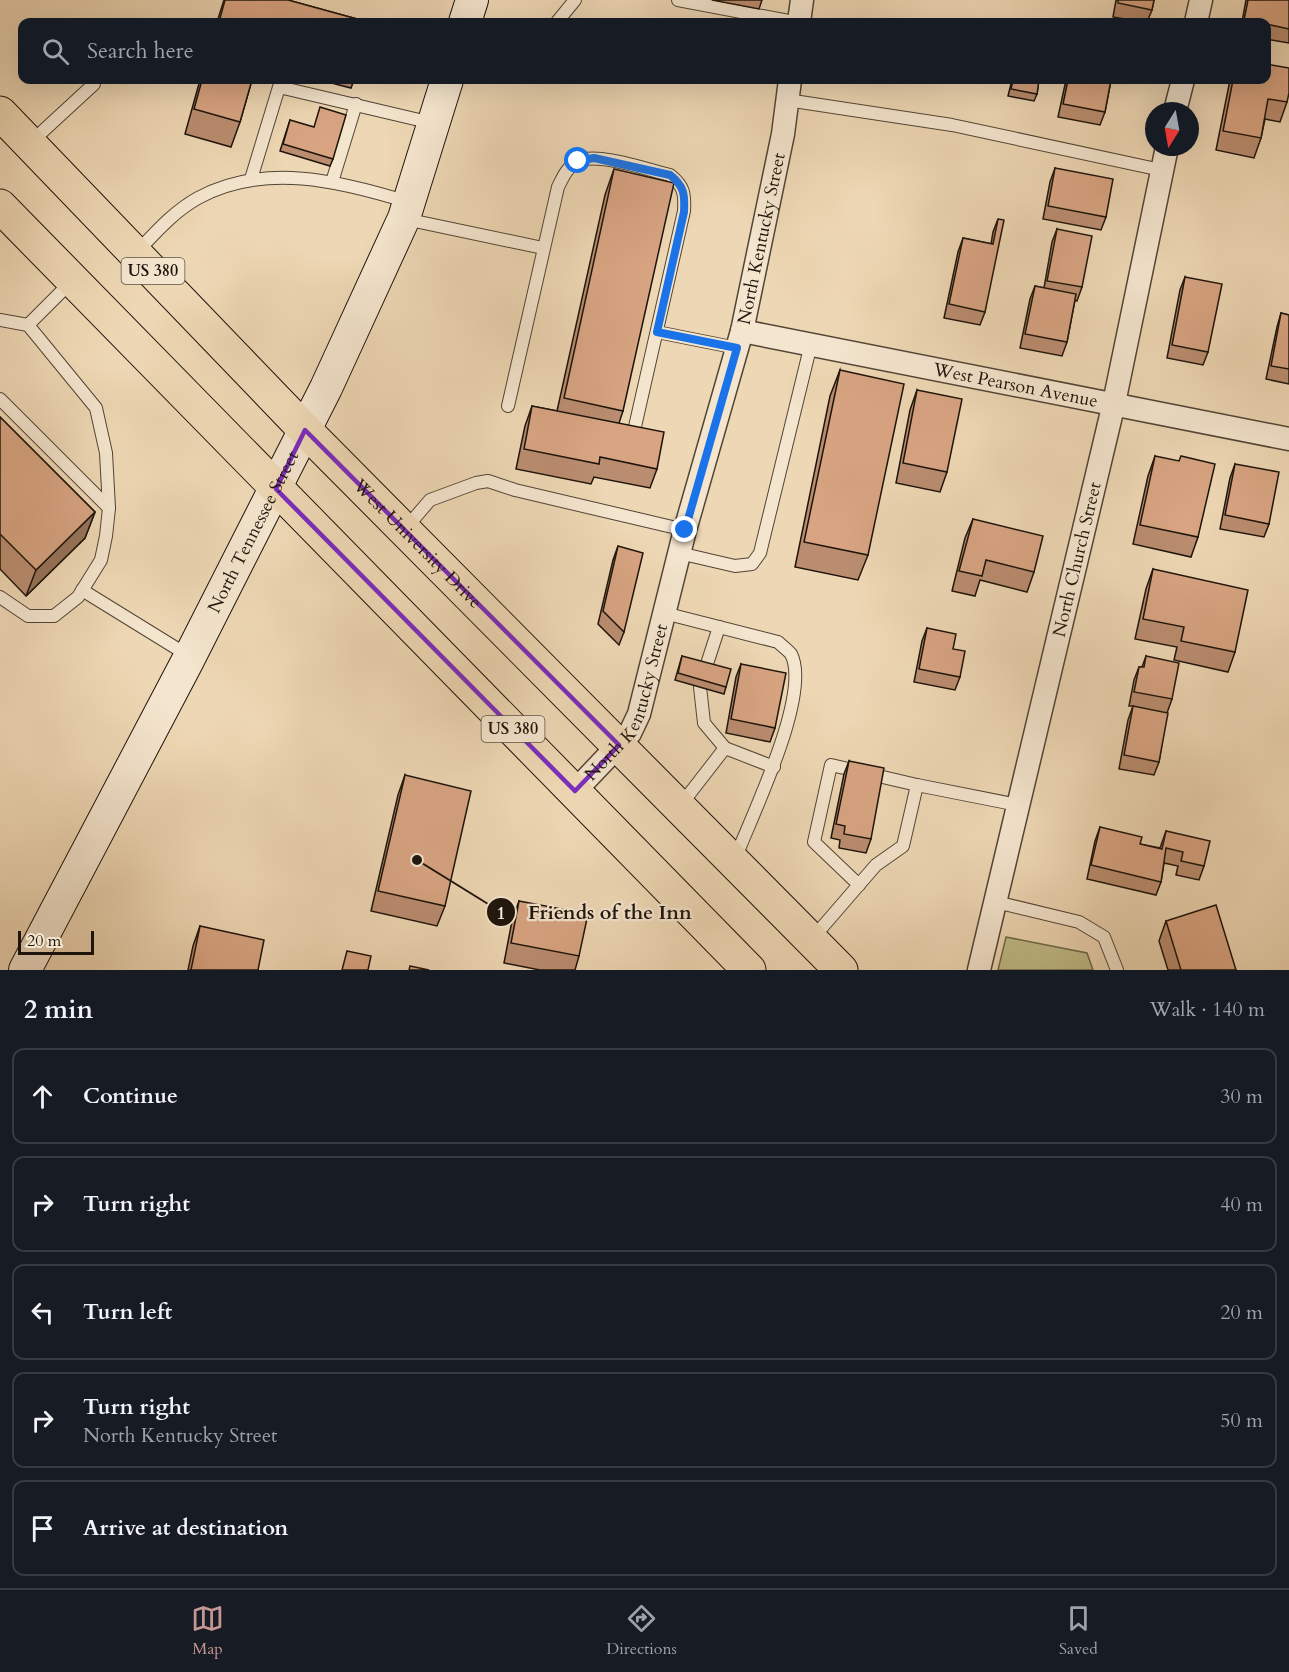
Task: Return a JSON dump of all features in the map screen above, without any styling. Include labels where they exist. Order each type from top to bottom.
[{"type":"highway","name":"West University Drive","points":[[0,113],[305,430],[841,970]]},
{"type":"highway","name":"US 380","points":[[4,212],[74,280],[749,970]]},
{"type":"street","points":[[466,18],[472,0]]},
{"type":"street","points":[[800,18],[802,0]]},
{"type":"street","points":[[1197,18],[1201,0]]},
{"type":"street","name":"North Tennessee Street","points":[[25,970],[190,657],[305,430],[406,211],[446,84]]},
{"type":"street","points":[[1177,102],[1181,84]]},
{"type":"street","name":"North Kentucky Street","points":[[575,791],[630,733],[639,714],[685,530],[739,339],[783,134],[789,90]]},
{"type":"street","name":"North Church Street","points":[[979,970],[1114,403],[1165,156]]},
{"type":"street","name":"West Pearson Avenue","points":[[739,339],[811,344],[1289,439]]},
{"type":"lane","points":[[560,18],[574,0]]},
{"type":"lane","points":[[678,0],[773,18]]},
{"type":"lane","points":[[30,144],[94,84]]},
{"type":"lane","points":[[251,179],[279,87],[434,123]]},
{"type":"lane","points":[[789,90],[1161,170]]},
{"type":"lane","points":[[332,182],[356,104]]},
{"type":"lane","points":[[508,406],[558,187],[565,171],[578,161],[594,158],[670,175],[680,182],[685,192],[684,212],[634,431]]},
{"type":"lane","points":[[136,253],[167,220],[197,199],[232,183],[251,179],[332,182],[352,185],[406,211],[543,248]]},
{"type":"lane","points":[[27,325],[74,280]]},
{"type":"lane","points":[[0,320],[27,325],[96,408],[106,453],[109,508],[101,560],[78,597],[54,616],[28,616],[0,597]]},
{"type":"lane","points":[[657,332],[739,339]]},
{"type":"lane","points":[[679,553],[735,566],[752,564],[760,553],[811,344]]},
{"type":"lane","points":[[0,399],[109,508]]},
{"type":"lane","points":[[405,529],[430,500],[488,481],[515,490],[685,530]]},
{"type":"lane","points":[[82,590],[190,657]]},
{"type":"lane","points":[[664,613],[778,642],[791,654],[796,673],[786,732],[774,767],[733,863]]},
{"type":"lane","points":[[705,669],[718,627]]},
{"type":"lane","points":[[700,687],[704,723],[725,748],[774,767]]},
{"type":"lane","points":[[679,807],[725,748]]},
{"type":"lane","points":[[859,885],[814,842],[831,765],[1018,805]]},
{"type":"lane","points":[[811,940],[876,865],[903,846],[917,785]]},
{"type":"lane","points":[[996,902],[1078,922],[1104,937],[1117,970]]},
{"type":"highlighted area","points":[[305,430],[619,745],[575,791],[276,489]]},
{"type":"shaded area","points":[[1006,937],[1087,953],[1093,970],[998,970]]},
{"type":"building","points":[[225,0],[288,0],[353,18],[220,18]]},
{"type":"building","points":[[1118,0],[1154,0],[1152,10],[1118,3]]},
{"type":"building","points":[[1248,0],[1289,0],[1289,29],[1271,25],[1271,18],[1244,18]]},
{"type":"building","points":[[1271,65],[1289,68],[1287,102],[1268,99],[1261,138],[1223,131],[1232,84],[1271,84]]},
{"type":"building","points":[[201,84],[251,84],[240,122],[194,109]]},
{"type":"building","points":[[1012,84],[1038,84],[1037,94],[1011,89]]},
{"type":"building","points":[[1067,84],[1110,84],[1105,112],[1063,104]]},
{"type":"building","points":[[320,107],[346,115],[333,159],[283,144],[290,120],[314,127]]},
{"type":"building","points":[[1055,168],[1113,179],[1106,217],[1048,206]]},
{"type":"building","points":[[614,169],[674,183],[623,411],[564,398]]},
{"type":"building","points":[[998,219],[1004,220],[985,312],[949,304],[963,238],[993,244]]},
{"type":"building","points":[[1057,229],[1092,236],[1082,287],[1047,281]]},
{"type":"building","points":[[1185,277],[1222,284],[1208,352],[1172,345]]},
{"type":"building","points":[[1035,286],[1076,294],[1067,342],[1025,334]]},
{"type":"building","points":[[1281,313],[1289,315],[1289,369],[1271,366]]},
{"type":"building","points":[[840,370],[904,384],[868,555],[804,542]]},
{"type":"building","points":[[917,390],[962,399],[947,472],[903,463]]},
{"type":"building","points":[[532,406],[664,432],[657,469],[600,457],[599,464],[524,449]]},
{"type":"building","points":[[0,417],[95,512],[36,570],[0,534]]},
{"type":"building","points":[[1155,456],[1179,461],[1181,456],[1215,464],[1198,537],[1140,525]]},
{"type":"building","points":[[1235,464],[1279,472],[1269,524],[1225,515]]},
{"type":"building","points":[[973,519],[1043,536],[1034,572],[986,560],[982,576],[959,571]]},
{"type":"building","points":[[618,546],[643,553],[624,632],[603,611]]},
{"type":"building","points":[[1153,569],[1248,590],[1235,652],[1181,641],[1184,627],[1143,619]]},
{"type":"building","points":[[927,628],[956,634],[953,649],[965,651],[960,677],[919,669]]},
{"type":"building","points":[[682,656],[731,669],[726,687],[678,673]]},
{"type":"building","points":[[1146,656],[1179,663],[1172,699],[1134,692],[1139,667],[1144,667]]},
{"type":"building","points":[[741,664],[786,673],[775,728],[731,719]]},
{"type":"building","points":[[1133,706],[1168,713],[1159,762],[1124,755]]},
{"type":"building","points":[[849,761],[884,768],[871,839],[844,834],[845,826],[836,824]]},
{"type":"building","points":[[405,775],[471,791],[445,906],[378,891]]},
{"type":"building","points":[[1100,827],[1142,837],[1140,844],[1162,849],[1166,831],[1210,841],[1204,866],[1181,861],[1183,852],[1166,848],[1161,882],[1091,865]]},
{"type":"building","points":[[519,901],[588,914],[579,956],[511,943]]},
{"type":"building","points":[[1216,905],[1236,970],[1181,970],[1166,921]]},
{"type":"building","points":[[200,926],[264,940],[258,970],[191,970]]},
{"type":"building","points":[[347,951],[371,956],[368,970],[342,970]]},
{"type":"building","points":[[410,966],[429,970],[409,970]]},
{"type":"place","name":"Friends of the Inn","points":[[417,860]]},
{"type":"route","points":[[578,161],[594,158],[670,175],[680,182],[685,192],[684,212],[657,332],[737,348],[685,530]]}]
